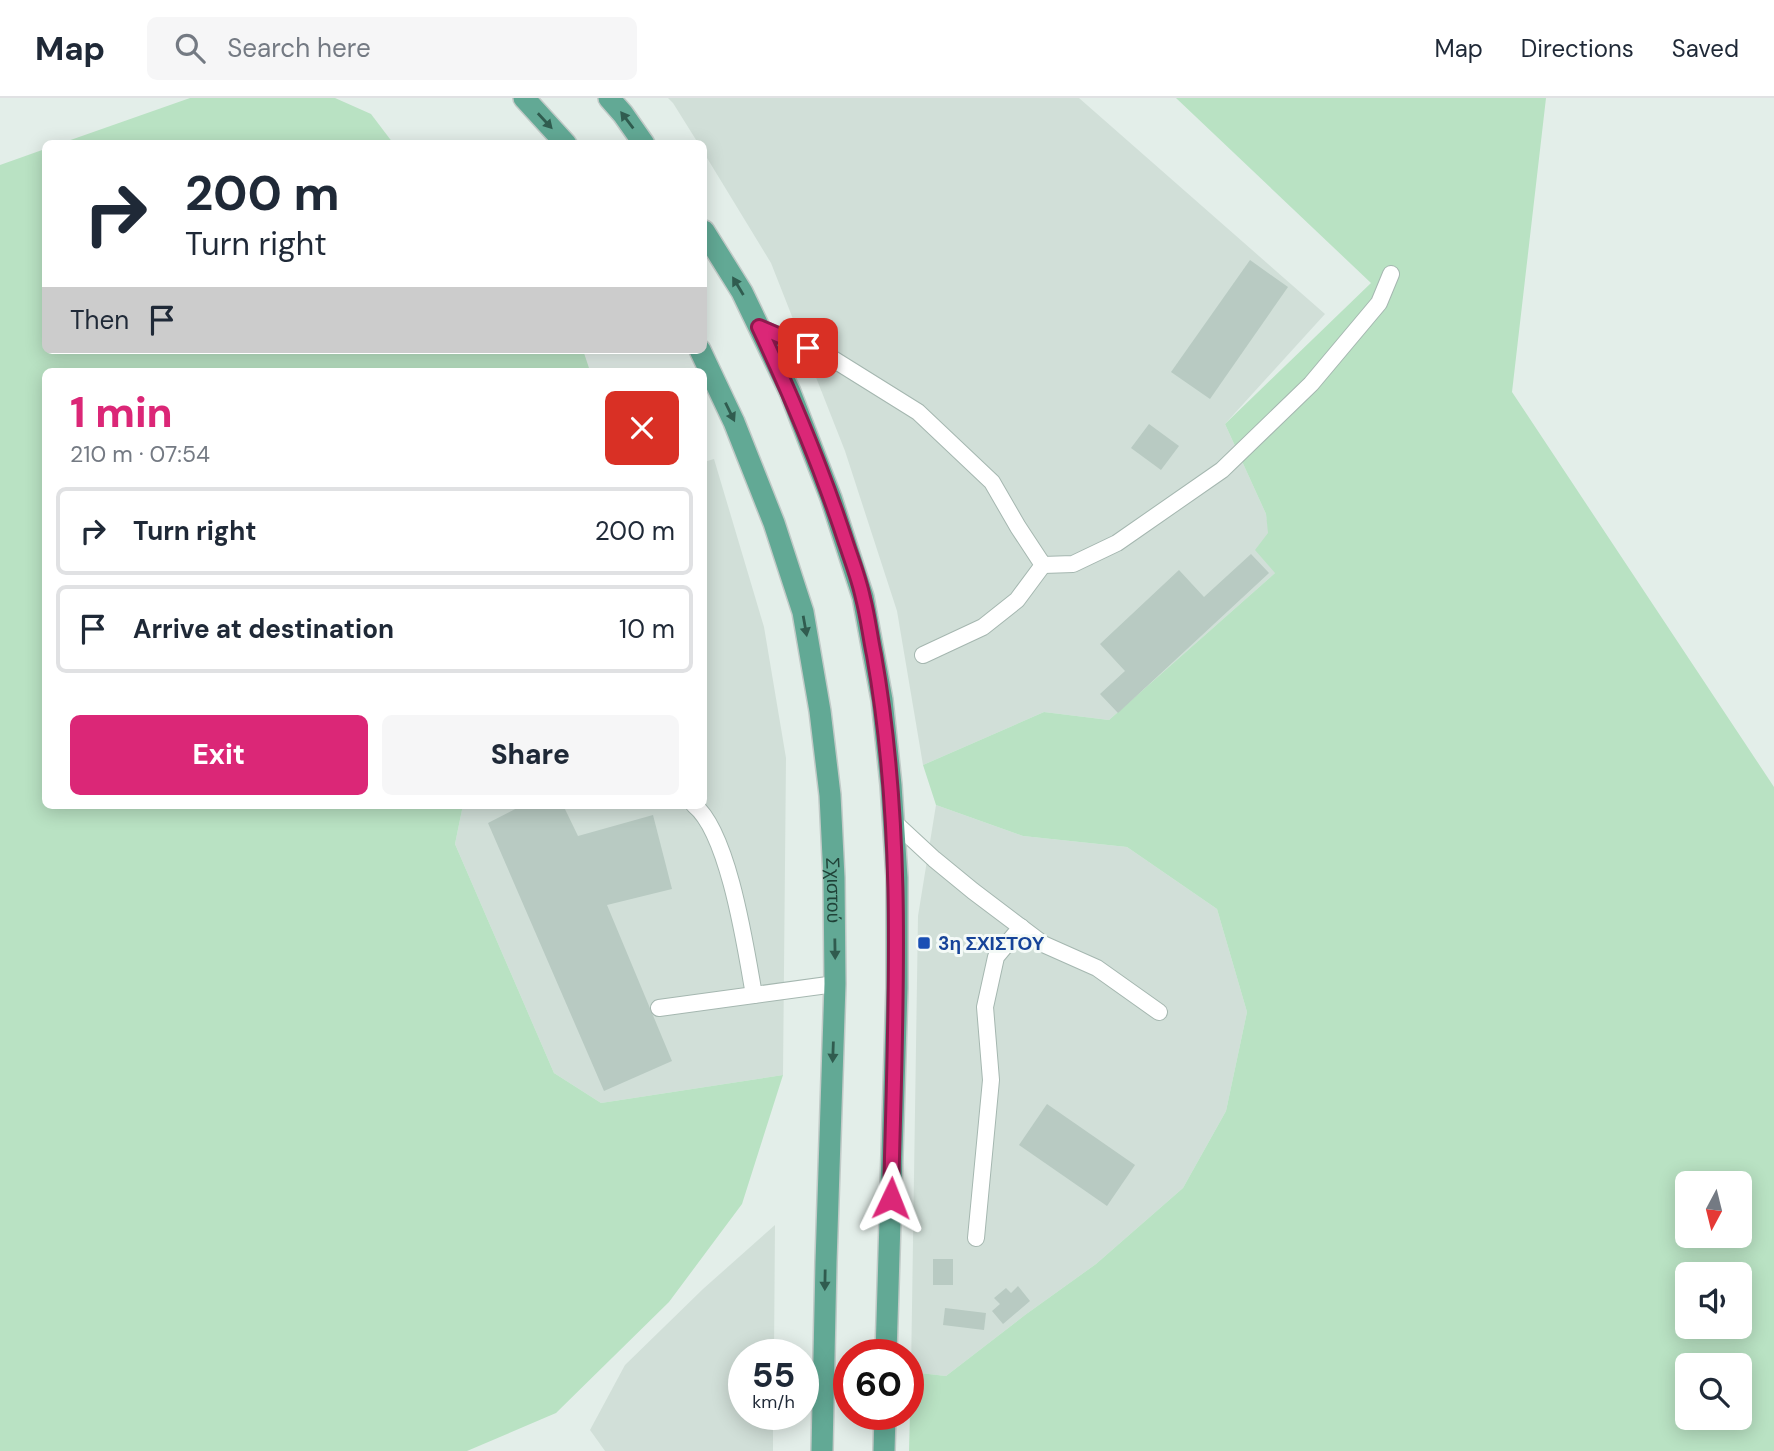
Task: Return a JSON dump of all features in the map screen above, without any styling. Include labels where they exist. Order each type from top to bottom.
[{"type":"main road","points":[[524,98],[562,140]]},
{"type":"main road","points":[[609,98],[641,140]]},
{"type":"main road","points":[[707,236],[742,292],[790,392],[831,498],[863,597],[882,701],[897,878],[897,988],[886,1339]]},
{"type":"main road","name":"Σχιστού","points":[[702,354],[734,422],[769,511],[803,612],[820,711],[830,795],[835,984],[822,1451]]},
{"type":"main road","points":[[884,1451],[885,1430]]},
{"type":"lane","points":[[1043,565],[1073,564],[1117,543],[1222,470],[1311,384],[1379,303],[1391,274]]},
{"type":"lane","points":[[759,327],[833,359],[918,412],[992,482],[1043,565]]},
{"type":"lane","points":[[923,655],[983,627],[1017,600],[1043,565]]},
{"type":"lane","points":[[699,809],[720,846],[739,913],[754,995]]},
{"type":"lane","points":[[893,821],[953,875],[1043,944],[1097,968],[1158,1012]]},
{"type":"lane","points":[[976,1238],[991,1080],[985,1007],[996,957],[1021,927]]},
{"type":"lane","points":[[659,1008],[835,984]]},
{"type":"shaded area","points":[[668,98],[1079,98],[1325,314],[1225,424],[1266,514],[1275,573],[1109,720],[1044,712],[923,765],[897,611],[845,451],[771,263],[707,158],[707,140],[696,140]]},
{"type":"shaded area","points":[[714,459],[764,627],[786,758],[783,1075],[601,1103],[554,1073],[455,844],[462,809],[707,809],[707,461]]},
{"type":"shaded area","points":[[936,805],[1023,836],[1127,847],[1217,909],[1247,1012],[1226,1111],[1183,1188],[1096,1264],[946,1376],[924,1373],[924,1339],[912,1339],[918,916]]},
{"type":"shaded area","points":[[775,1225],[774,1339],[728,1339],[728,1430],[773,1430],[773,1451],[605,1451],[590,1430],[625,1365],[703,1289]]},
{"type":"green space","points":[[190,98],[335,98],[371,114],[391,140],[71,140]]},
{"type":"green space","points":[[1176,98],[1546,98],[1512,392],[1774,787],[1774,1451],[909,1451],[910,1430],[924,1430],[924,1373],[946,1376],[1096,1264],[1183,1188],[1226,1111],[1247,1012],[1217,909],[1127,847],[1023,836],[936,805],[923,765],[1044,712],[1109,720],[1275,573],[1255,550],[1268,533],[1266,514],[1225,424],[1371,283]]},
{"type":"green space","points":[[42,150],[42,354],[584,354],[589,368],[42,368],[42,809],[462,809],[455,844],[554,1073],[601,1103],[783,1075],[742,1204],[669,1302],[556,1413],[467,1451],[0,1451],[0,165]]},
{"type":"building","points":[[1250,260],[1288,287],[1210,399],[1171,372]]},
{"type":"building","points":[[1149,424],[1179,446],[1161,470],[1131,448]]},
{"type":"building","points":[[1251,554],[1269,573],[1118,713],[1100,694],[1125,671],[1100,644],[1179,570],[1204,597]]},
{"type":"building","points":[[515,809],[565,809],[578,836],[653,815],[672,889],[607,905],[672,1061],[604,1091],[488,823]]},
{"type":"building","points":[[1047,1104],[1135,1165],[1107,1206],[1019,1145]]},
{"type":"building","points":[[933,1259],[953,1259],[953,1285],[933,1285]]},
{"type":"building","points":[[1018,1286],[1030,1301],[1003,1324],[992,1311],[1000,1304],[994,1298],[1006,1288],[1011,1293]]},
{"type":"building","points":[[945,1308],[986,1313],[984,1330],[943,1325]]},
{"type":"place","name":"3η ΣΧΙΣΤΟΥ","points":[[924,943]]},
{"type":"route","points":[[808,348],[759,327],[790,392],[831,498],[863,597],[882,701],[897,878],[891,1198]]}]
